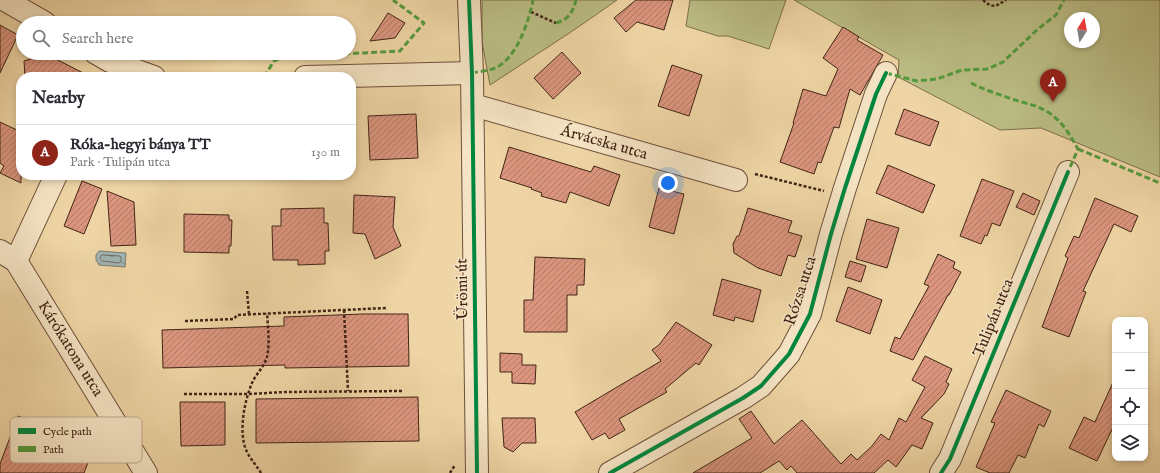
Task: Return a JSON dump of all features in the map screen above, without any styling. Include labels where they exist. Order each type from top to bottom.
[{"type":"street","points":[[5,0],[33,16]]},
{"type":"street","name":"Ürömi út","points":[[470,0],[473,105],[477,473]]},
{"type":"street","points":[[103,64],[134,72]]},
{"type":"street","points":[[356,76],[472,73]]},
{"type":"street","name":"Rózsa utca","points":[[610,473],[743,398],[761,386],[789,354],[810,314],[845,188],[876,94],[886,74]]},
{"type":"street","name":"Árvácska utca","points":[[473,105],[736,180]]},
{"type":"street","name":"Tulipán utca","points":[[941,473],[950,459],[1068,172]]},
{"type":"street","points":[[5,255],[53,180]]},
{"type":"street","name":"Kárókatona utca","points":[[5,255],[110,417]]},
{"type":"street","name":"Kárókatona utca","points":[[140,463],[146,473]]},
{"type":"path","points":[[983,0],[989,5],[996,6],[1006,0]]},
{"type":"path","points":[[531,12],[556,23]]},
{"type":"path","points":[[736,180],[752,174],[837,195],[845,188]]},
{"type":"path","points":[[247,291],[249,314]]},
{"type":"path","points":[[185,321],[234,319],[237,315],[249,314],[386,308]]},
{"type":"path","points":[[344,310],[348,391]]},
{"type":"path","points":[[261,473],[247,452],[244,442],[243,427],[245,404],[248,394],[256,374],[264,365],[267,355],[267,313]]},
{"type":"path","points":[[184,394],[402,391]]},
{"type":"green space","points":[[482,0],[617,0],[490,85],[482,42]]},
{"type":"green space","points":[[690,0],[786,0],[769,49],[728,36],[718,36],[686,26]]},
{"type":"green space","points":[[794,0],[1160,0],[1160,177],[1041,128],[1000,130],[898,77],[899,60]]},
{"type":"water","points":[[99,251],[126,253],[125,267],[99,265],[96,260],[96,255]]},
{"type":"building","points":[[636,0],[673,0],[664,30],[637,22],[626,32],[614,18]]},
{"type":"building","points":[[388,13],[405,23],[395,38],[370,41]]},
{"type":"building","points":[[0,25],[16,34],[16,39],[0,73]]},
{"type":"building","points":[[843,27],[859,37],[857,40],[883,55],[860,95],[850,89],[839,128],[834,127],[821,163],[818,162],[814,174],[780,162],[794,123],[803,89],[826,96],[838,69],[823,58]]},
{"type":"building","points":[[562,52],[581,73],[553,99],[534,78]]},
{"type":"building","points":[[58,60],[81,72],[25,72],[24,61]]},
{"type":"building","points":[[672,65],[702,75],[689,116],[658,106]]},
{"type":"building","points":[[904,109],[939,122],[930,146],[895,134]]},
{"type":"building","points":[[416,114],[418,158],[370,160],[368,116]]},
{"type":"building","points":[[0,122],[16,130],[16,180],[21,180],[21,183],[0,173],[4,166],[0,163]]},
{"type":"building","points":[[509,147],[591,172],[594,166],[620,175],[609,206],[570,192],[566,203],[541,196],[542,193],[531,189],[532,188],[500,178]]},
{"type":"building","points":[[888,165],[935,185],[923,213],[876,193]]},
{"type":"building","points":[[982,179],[1014,191],[1000,226],[992,223],[987,236],[985,235],[981,244],[960,236]]},
{"type":"building","points":[[82,181],[102,189],[84,234],[64,226]]},
{"type":"building","points":[[659,188],[684,194],[674,234],[649,227]]},
{"type":"building","points":[[107,191],[134,202],[136,245],[111,246]]},
{"type":"building","points":[[1023,193],[1040,201],[1034,215],[1016,207]]},
{"type":"building","points":[[354,195],[395,197],[393,227],[401,246],[375,259],[365,234],[353,233]]},
{"type":"building","points":[[1095,198],[1138,216],[1131,232],[1114,224],[1083,291],[1086,292],[1069,337],[1042,327],[1068,258],[1065,256],[1074,236],[1079,238]]},
{"type":"building","points":[[324,208],[324,223],[328,223],[329,251],[325,251],[325,264],[298,265],[298,260],[273,260],[272,226],[281,226],[281,209]]},
{"type":"building","points":[[748,208],[792,221],[788,232],[802,236],[795,257],[788,255],[781,276],[758,268],[734,253],[733,244],[737,236],[739,236]]},
{"type":"building","points":[[184,214],[229,215],[229,220],[232,220],[231,246],[229,246],[229,253],[184,252]]},
{"type":"building","points":[[867,219],[899,228],[887,268],[856,259]]},
{"type":"building","points":[[938,254],[955,262],[953,268],[961,272],[913,360],[890,351],[895,337],[900,339],[929,286],[924,284]]},
{"type":"building","points":[[535,257],[585,259],[584,285],[577,285],[577,295],[567,295],[567,332],[524,332],[524,300],[533,300]]},
{"type":"building","points":[[850,261],[866,266],[861,282],[845,277]]},
{"type":"building","points":[[722,279],[761,290],[753,322],[735,317],[734,321],[713,315]]},
{"type":"building","points":[[848,287],[882,300],[870,334],[836,321]]},
{"type":"building","points":[[408,314],[409,366],[285,368],[285,365],[163,368],[162,330],[284,326],[284,317]]},
{"type":"building","points":[[676,322],[712,345],[699,365],[696,363],[665,389],[667,392],[619,419],[625,430],[609,439],[605,433],[592,440],[575,412],[661,361],[652,350],[659,345]]},
{"type":"building","points":[[500,353],[522,354],[522,365],[536,365],[535,384],[512,383],[512,372],[500,372]]},
{"type":"building","points":[[925,356],[952,369],[946,382],[949,384],[944,394],[921,418],[933,423],[922,449],[912,445],[896,467],[888,460],[874,473],[797,473],[791,466],[787,470],[779,461],[760,473],[693,473],[752,438],[739,419],[751,411],[774,444],[802,420],[841,464],[851,454],[857,460],[872,446],[881,434],[889,440],[899,418],[906,422],[925,387],[912,380]]},
{"type":"building","points":[[1112,385],[1112,429],[1097,461],[1069,448],[1084,417],[1095,422]]},
{"type":"building","points":[[1006,390],[1051,411],[1044,427],[1039,424],[1025,458],[1018,455],[1009,473],[990,473],[976,467],[995,423],[991,422]]},
{"type":"building","points":[[418,397],[419,441],[256,443],[256,399]]},
{"type":"building","points":[[180,402],[225,402],[225,445],[181,446]]},
{"type":"building","points":[[502,418],[535,418],[536,443],[522,443],[513,452],[504,447]]},
{"type":"building","points":[[10,437],[10,463],[88,463],[84,473],[0,473],[0,464]]},
{"type":"marked path","points":[[356,53],[400,51],[424,23],[393,0]]},
{"type":"marked path","points":[[472,73],[497,67],[510,55],[521,38],[533,0]]},
{"type":"marked path","points":[[556,23],[567,18],[576,0]]},
{"type":"marked path","points":[[886,73],[917,81],[937,79],[962,70],[987,69],[1003,62],[1038,29],[1056,15],[1064,0]]},
{"type":"marked path","points":[[267,72],[276,60]]},
{"type":"marked path","points":[[971,83],[998,94],[1039,107],[1060,122],[1078,149],[1068,172]]},
{"type":"marked path","points":[[1078,149],[1160,183]]},
{"type":"cycle path","points":[[469,0],[472,73],[477,473]]},
{"type":"cycle path","points":[[610,473],[743,398],[761,386],[789,354],[810,314],[845,188],[876,94],[886,73]]},
{"type":"cycle path","points":[[941,473],[950,459],[1068,172]]},
{"type":"place","name":"Róka-hegyi bánya TT","points":[[1053,102]]}]
